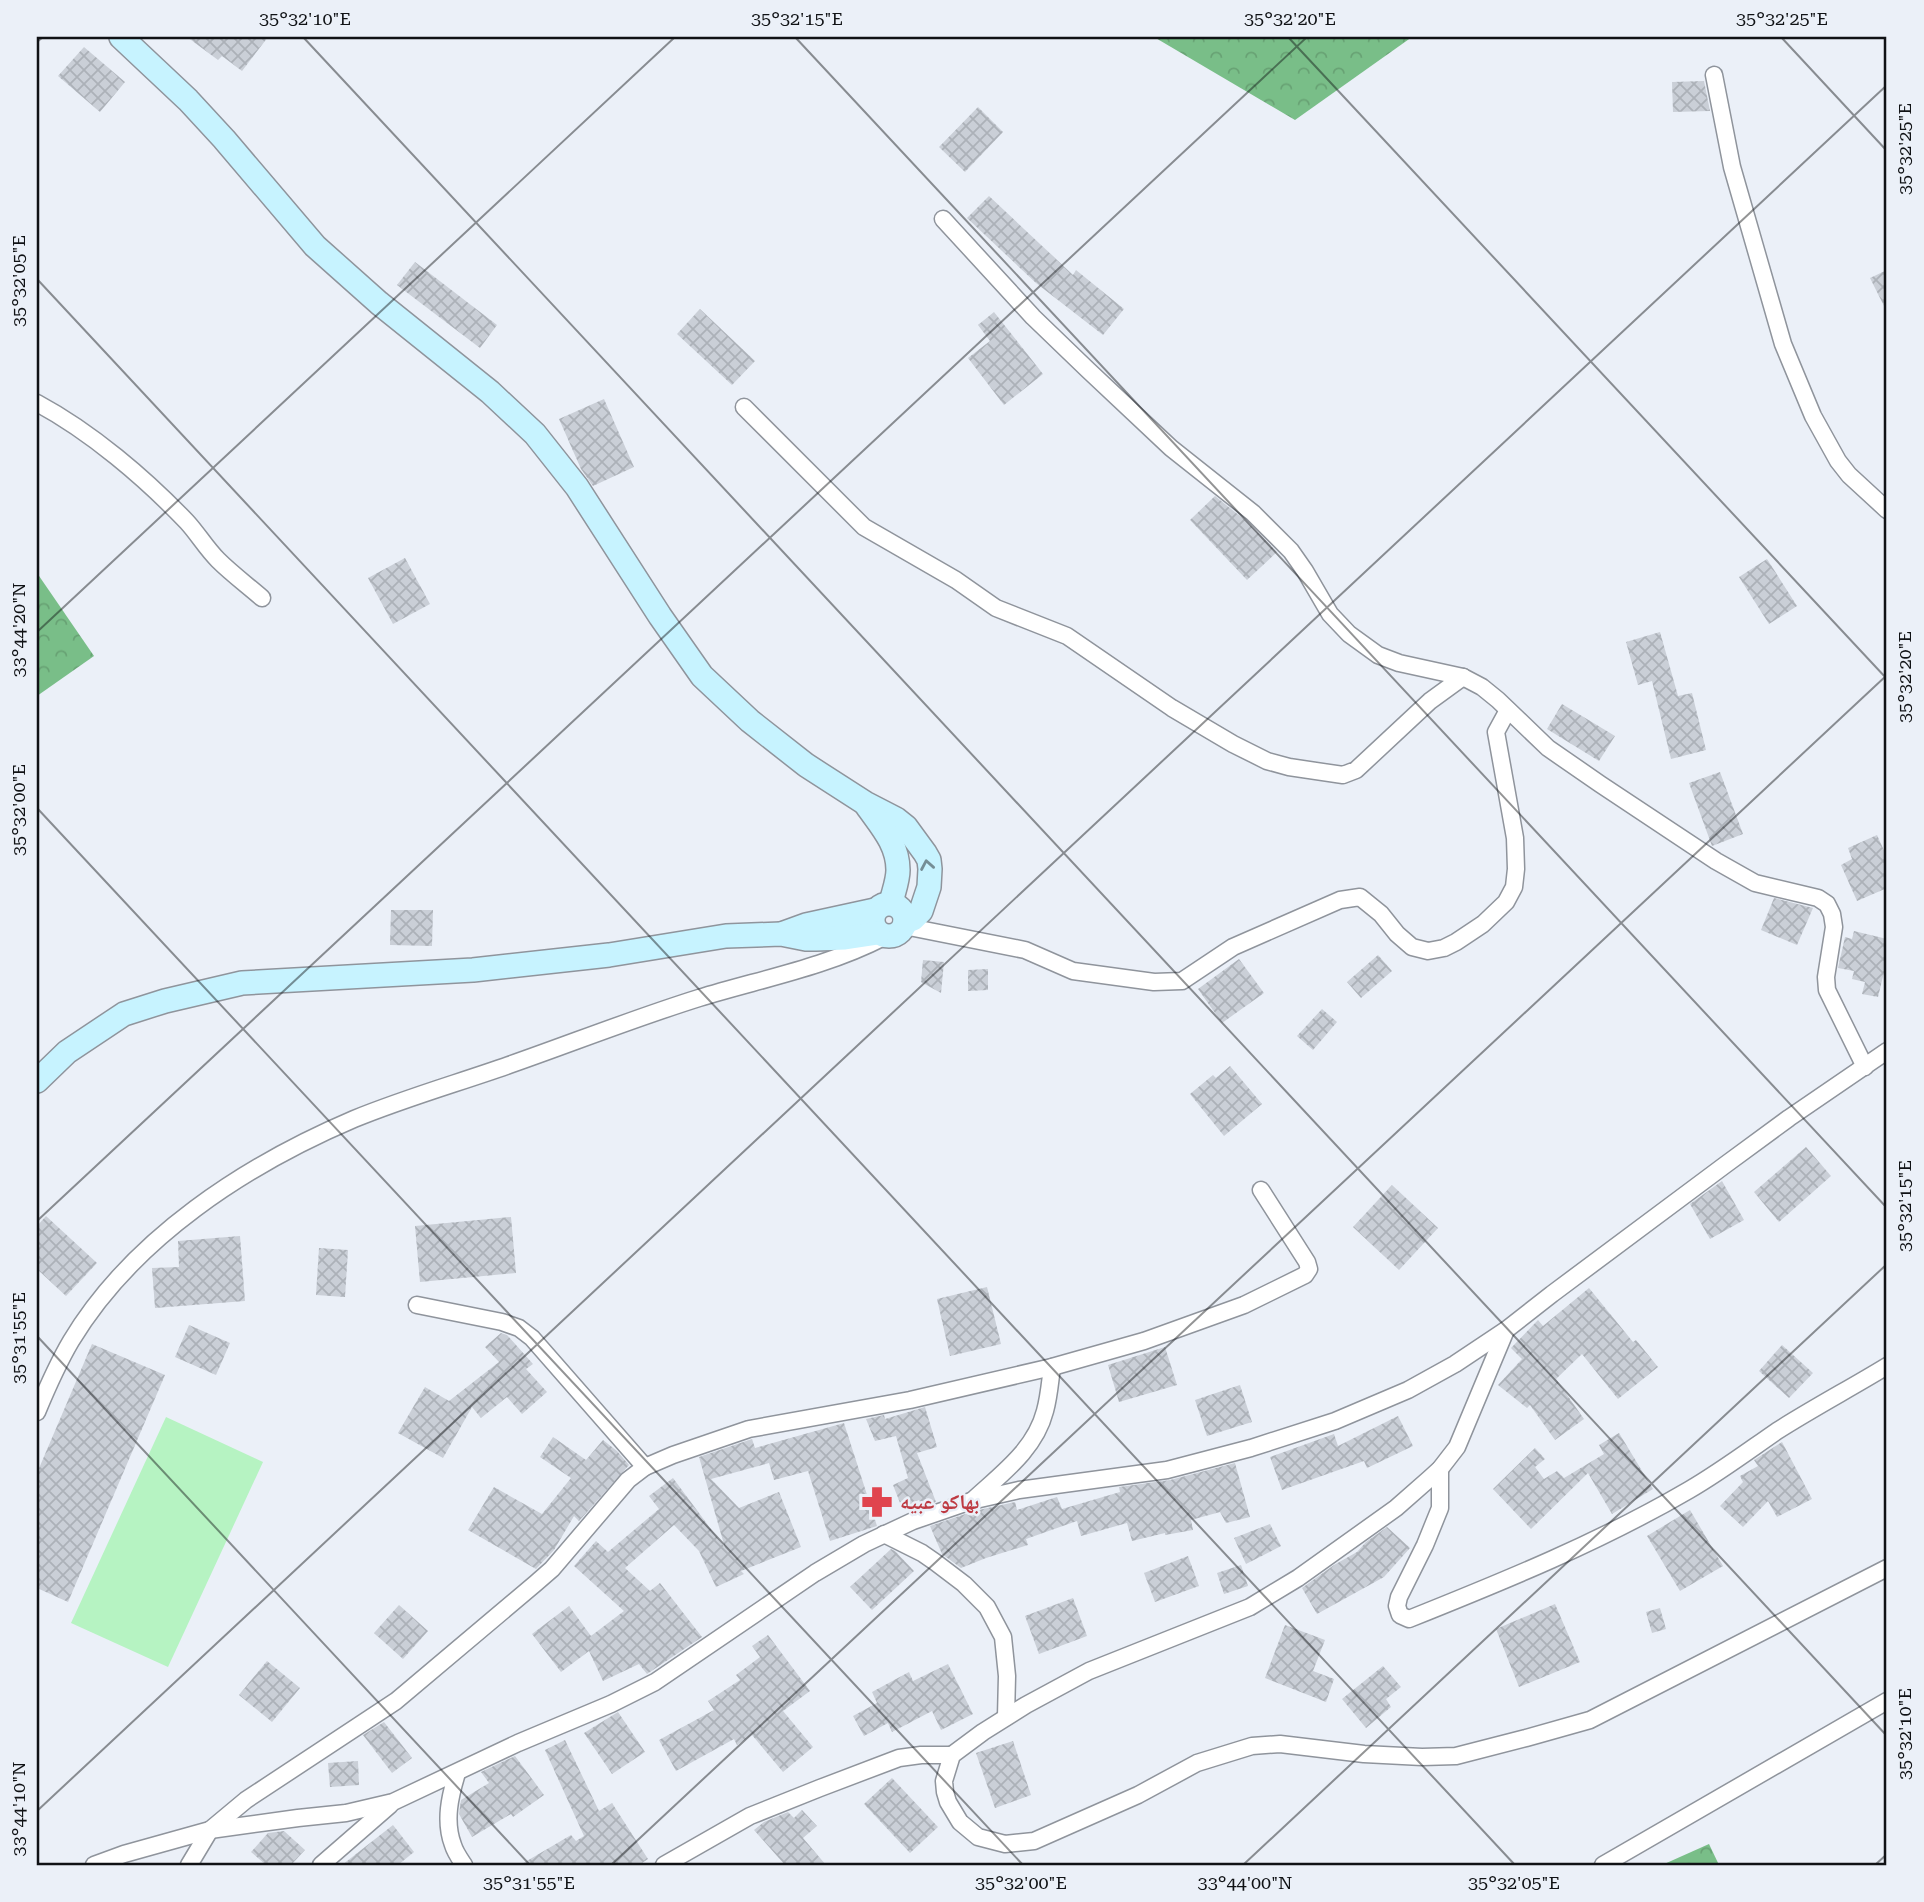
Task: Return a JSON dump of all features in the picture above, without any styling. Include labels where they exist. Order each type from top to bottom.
[{"type":"main road","points":[[37,1081],[67,1052],[124,1014],[176,998],[242,983],[473,970],[609,955],[726,936],[781,934],[816,939],[893,930],[914,919],[921,911],[929,887],[929,860],[905,827],[806,765],[759,728],[702,676],[673,637],[577,487],[535,434],[490,392],[379,303],[315,246],[197,110],[121,37]]},
{"type":"main road","points":[[865,803],[891,840],[897,855],[898,872],[883,906],[872,918],[873,926],[893,930]]},
{"type":"main road","points":[[781,934],[883,906]]},
{"type":"street","points":[[1714,75],[1732,167],[1783,344],[1813,416],[1838,461],[1849,475],[1887,510]]},
{"type":"street","points":[[943,219],[1033,317],[1088,370],[1171,448],[1253,513],[1290,551],[1330,614],[1349,634],[1378,655],[1399,663],[1464,677],[1482,687],[1548,748],[1716,861],[1755,883],[1818,898],[1827,904],[1834,927],[1826,977],[1827,990],[1866,1067]]},
{"type":"street","points":[[37,404],[59,415],[137,475],[188,524],[217,559],[262,598]]},
{"type":"street","points":[[744,407],[864,527],[956,580],[996,608],[1067,636],[1172,708],[1267,761],[1343,775],[1356,770],[1430,701],[1464,677]]},
{"type":"street","points":[[37,1412],[46,1388],[71,1341],[92,1310],[132,1263],[190,1212],[232,1181],[355,1119],[698,999],[862,949],[893,930],[1026,950],[1073,971],[1154,982],[1182,981],[1233,947],[1340,900],[1360,897],[1381,914],[1412,947],[1428,951],[1444,948],[1483,924],[1506,902],[1514,887],[1515,838],[1496,732],[1508,710]]},
{"type":"street","points":[[94,1865],[210,1830],[346,1814],[393,1802],[655,1682],[815,1573],[864,1544],[913,1521],[1019,1490],[1167,1470],[1335,1421],[1408,1390],[1455,1364],[1506,1330],[1725,1165],[1887,1051]]},
{"type":"street","points":[[189,1865],[210,1830],[246,1800],[396,1701],[552,1569],[615,1493],[645,1467],[749,1429],[910,1400],[1052,1367],[1144,1341],[1231,1310],[1305,1275],[1307,1262],[1261,1190]]},
{"type":"street","points":[[417,1305],[502,1322],[519,1328],[532,1338],[645,1467]]},
{"type":"street","points":[[1506,1330],[1457,1447],[1440,1469],[1396,1508],[1298,1578],[1250,1607],[1089,1671],[983,1732],[952,1755],[944,1781],[948,1802],[960,1822],[978,1837],[1005,1844],[1034,1841],[1138,1795],[1197,1763],[1252,1746],[1280,1744],[1364,1754],[1456,1756],[1590,1720],[1887,1567]]},
{"type":"street","points":[[1440,1469],[1440,1508],[1397,1606],[1400,1615],[1409,1619],[1623,1527],[1689,1490],[1795,1420],[1887,1366]]},
{"type":"street","points":[[971,1502],[1021,1455],[1036,1436],[1045,1411],[1052,1367]]},
{"type":"street","points":[[884,1534],[935,1562],[964,1584],[987,1607],[1003,1637],[1007,1676],[1006,1717]]},
{"type":"street","points":[[1603,1865],[1887,1701]]},
{"type":"street","points":[[664,1865],[750,1816],[820,1788],[899,1758],[952,1755]]},
{"type":"street","points":[[457,1773],[449,1800],[448,1820],[452,1845],[464,1865]]},
{"type":"street","points":[[321,1865],[393,1802]]},
{"type":"green space","points":[[1154,37],[1412,37],[1295,120]]},
{"type":"green space","points":[[37,573],[94,656],[37,696]]},
{"type":"green space","points":[[166,1417],[263,1462],[168,1667],[71,1623]]},
{"type":"green space","points":[[1709,1844],[1719,1865],[1662,1865]]},
{"type":"building","points":[[187,37],[268,37],[242,71],[222,56],[218,60]]},
{"type":"building","points":[[84,47],[125,82],[100,112],[58,76]]},
{"type":"building","points":[[1704,81],[1710,111],[1673,112],[1672,82]]},
{"type":"building","points":[[978,107],[1003,132],[965,172],[939,147]]},
{"type":"building","points":[[989,196],[1073,275],[1076,270],[1124,309],[1103,335],[1036,283],[967,218]]},
{"type":"building","points":[[415,262],[497,325],[480,348],[397,285]]},
{"type":"building","points":[[1887,270],[1887,312],[1870,278]]},
{"type":"building","points":[[700,309],[755,361],[732,385],[677,334]]},
{"type":"building","points":[[994,312],[1043,374],[1004,405],[968,358],[990,341],[978,325]]},
{"type":"building","points":[[604,399],[634,467],[593,486],[581,469],[559,419]]},
{"type":"building","points":[[1215,496],[1246,521],[1277,552],[1247,580],[1190,520]]},
{"type":"building","points":[[405,558],[430,604],[393,624],[368,578]]},
{"type":"building","points":[[1767,559],[1797,606],[1769,624],[1739,577]]},
{"type":"building","points":[[1660,632],[1678,696],[1692,693],[1706,750],[1671,759],[1652,681],[1638,685],[1626,642]]},
{"type":"building","points":[[1562,704],[1615,736],[1599,761],[1547,729]]},
{"type":"building","points":[[1720,772],[1743,834],[1712,846],[1689,783]]},
{"type":"building","points":[[1877,835],[1887,857],[1887,888],[1857,901],[1841,865],[1852,859],[1848,848]]},
{"type":"building","points":[[1774,898],[1813,908],[1797,945],[1761,930]]},
{"type":"building","points":[[391,910],[433,910],[432,946],[390,945]]},
{"type":"building","points":[[1854,931],[1887,939],[1887,960],[1878,997],[1862,994],[1865,982],[1852,979],[1854,971],[1838,968],[1845,937],[1852,939]]},
{"type":"building","points":[[1378,955],[1392,971],[1361,998],[1347,982]]},
{"type":"building","points":[[1239,959],[1264,993],[1222,1023],[1198,989]]},
{"type":"building","points":[[923,960],[944,962],[941,993],[921,982]]},
{"type":"building","points":[[988,969],[988,990],[968,991],[968,970]]},
{"type":"building","points":[[1322,1009],[1337,1022],[1313,1050],[1297,1036]]},
{"type":"building","points":[[1230,1066],[1262,1104],[1224,1136],[1190,1094],[1213,1075],[1216,1078]]},
{"type":"building","points":[[1806,1147],[1831,1176],[1779,1222],[1754,1192]]},
{"type":"building","points":[[1722,1181],[1744,1220],[1710,1239],[1690,1204]]},
{"type":"building","points":[[1392,1185],[1438,1228],[1399,1270],[1353,1227]]},
{"type":"building","points":[[46,1216],[97,1263],[66,1296],[37,1269],[37,1226]]},
{"type":"building","points":[[511,1217],[516,1273],[420,1282],[415,1226]]},
{"type":"building","points":[[240,1236],[245,1301],[155,1308],[152,1268],[179,1267],[178,1241]]},
{"type":"building","points":[[319,1248],[348,1250],[345,1297],[316,1295]]},
{"type":"building","points":[[987,1287],[1001,1344],[950,1356],[937,1299]]},
{"type":"building","points":[[1589,1288],[1633,1342],[1636,1340],[1658,1367],[1618,1399],[1582,1354],[1556,1379],[1584,1419],[1555,1440],[1530,1405],[1527,1408],[1498,1385],[1522,1359],[1511,1348],[1538,1320],[1543,1326]]},
{"type":"building","points":[[189,1325],[230,1343],[216,1375],[175,1357]]},
{"type":"building","points":[[501,1333],[507,1335],[533,1364],[526,1369],[547,1392],[522,1414],[507,1397],[481,1418],[472,1407],[443,1458],[398,1433],[425,1387],[449,1401],[499,1362],[485,1347]]},
{"type":"building","points":[[92,1344],[165,1375],[68,1602],[37,1588],[37,1473]]},
{"type":"building","points":[[1782,1345],[1813,1373],[1789,1398],[1759,1371]]},
{"type":"building","points":[[1165,1347],[1177,1385],[1119,1402],[1108,1365]]},
{"type":"building","points":[[1240,1385],[1252,1422],[1207,1436],[1195,1400]]},
{"type":"building","points":[[925,1407],[937,1447],[917,1453],[936,1502],[922,1507],[919,1500],[902,1508],[893,1485],[908,1478],[896,1436],[875,1441],[866,1419],[884,1415],[885,1419]]},
{"type":"building","points":[[1398,1416],[1413,1446],[1367,1468],[1364,1461],[1282,1490],[1270,1457],[1334,1434],[1338,1446]]},
{"type":"building","points":[[844,1423],[877,1526],[830,1541],[808,1471],[774,1480],[769,1463],[711,1479],[739,1508],[779,1492],[801,1547],[741,1571],[744,1574],[716,1587],[699,1551],[674,1525],[625,1568],[650,1591],[660,1583],[702,1637],[647,1674],[639,1664],[603,1681],[589,1651],[561,1672],[532,1634],[569,1606],[591,1636],[624,1611],[574,1566],[596,1541],[608,1552],[659,1509],[649,1496],[673,1478],[725,1548],[699,1457],[752,1439],[755,1448]]},
{"type":"building","points":[[1619,1433],[1653,1489],[1612,1514],[1588,1473],[1531,1529],[1493,1489],[1535,1448],[1545,1459],[1535,1467],[1544,1479],[1557,1471],[1564,1478],[1604,1454],[1599,1445]]},
{"type":"building","points":[[553,1437],[586,1460],[603,1440],[629,1465],[579,1521],[574,1516],[554,1550],[536,1569],[468,1530],[494,1487],[542,1514],[571,1478],[540,1457]]},
{"type":"building","points":[[1782,1442],[1812,1499],[1777,1517],[1768,1501],[1743,1527],[1720,1506],[1743,1482],[1740,1476],[1758,1466],[1754,1460]]},
{"type":"building","points":[[1235,1463],[1250,1517],[1226,1523],[1220,1512],[1191,1520],[1193,1530],[1132,1541],[1127,1523],[1081,1536],[1077,1521],[1026,1539],[1028,1545],[961,1568],[942,1554],[930,1526],[974,1511],[1015,1502],[1017,1510],[1057,1497],[1062,1509],[1120,1492],[1119,1487],[1170,1480]]},
{"type":"building","points":[[1690,1510],[1723,1566],[1680,1591],[1647,1536]]},
{"type":"building","points":[[1270,1524],[1281,1546],[1246,1564],[1234,1538]]},
{"type":"building","points":[[1387,1527],[1410,1548],[1384,1577],[1317,1614],[1302,1588],[1357,1552]]},
{"type":"building","points":[[891,1549],[914,1571],[872,1610],[850,1587]]},
{"type":"building","points":[[1188,1556],[1199,1586],[1155,1602],[1144,1573]]},
{"type":"building","points":[[1241,1565],[1248,1586],[1224,1594],[1217,1573]]},
{"type":"building","points":[[1073,1598],[1087,1636],[1039,1654],[1025,1616]]},
{"type":"building","points":[[1555,1604],[1580,1662],[1519,1687],[1496,1629]]},
{"type":"building","points":[[399,1605],[428,1631],[403,1659],[374,1633]]},
{"type":"building","points":[[1660,1608],[1666,1629],[1652,1633],[1646,1612]]},
{"type":"building","points":[[1285,1625],[1325,1640],[1313,1671],[1334,1679],[1326,1702],[1265,1678]]},
{"type":"building","points":[[768,1635],[810,1691],[783,1711],[813,1747],[783,1772],[752,1735],[737,1745],[734,1739],[676,1771],[659,1740],[714,1710],[708,1701],[740,1680],[736,1675],[760,1657],[752,1646]]},
{"type":"building","points":[[267,1661],[300,1688],[272,1722],[239,1695]]},
{"type":"building","points":[[948,1664],[973,1714],[941,1730],[932,1711],[892,1732],[888,1723],[864,1736],[853,1716],[877,1703],[872,1692],[909,1672],[913,1681]]},
{"type":"building","points":[[1383,1666],[1401,1687],[1386,1699],[1391,1707],[1366,1728],[1342,1699]]},
{"type":"building","points":[[618,1712],[645,1752],[612,1774],[584,1733]]},
{"type":"building","points":[[384,1722],[412,1758],[392,1773],[363,1735]]},
{"type":"building","points":[[565,1740],[599,1811],[612,1803],[648,1859],[639,1865],[520,1865],[571,1835],[576,1841],[584,1836],[545,1750]]},
{"type":"building","points":[[1013,1741],[1031,1795],[995,1808],[976,1753]]},
{"type":"building","points":[[515,1756],[544,1795],[513,1817],[511,1814],[472,1837],[459,1814],[461,1800],[489,1783],[481,1772]]},
{"type":"building","points":[[358,1761],[359,1785],[330,1787],[328,1763]]},
{"type":"building","points":[[892,1778],[938,1827],[910,1853],[864,1804]]},
{"type":"building","points":[[802,1810],[817,1826],[803,1838],[826,1865],[785,1865],[754,1830],[764,1822],[788,1812],[794,1818]]},
{"type":"building","points":[[393,1825],[414,1852],[398,1865],[342,1865]]},
{"type":"building","points":[[284,1831],[305,1850],[291,1865],[266,1865],[251,1852],[268,1833]]},
{"type":"place","name":"بهاكو عبيه","points":[[877,1502]]}]
